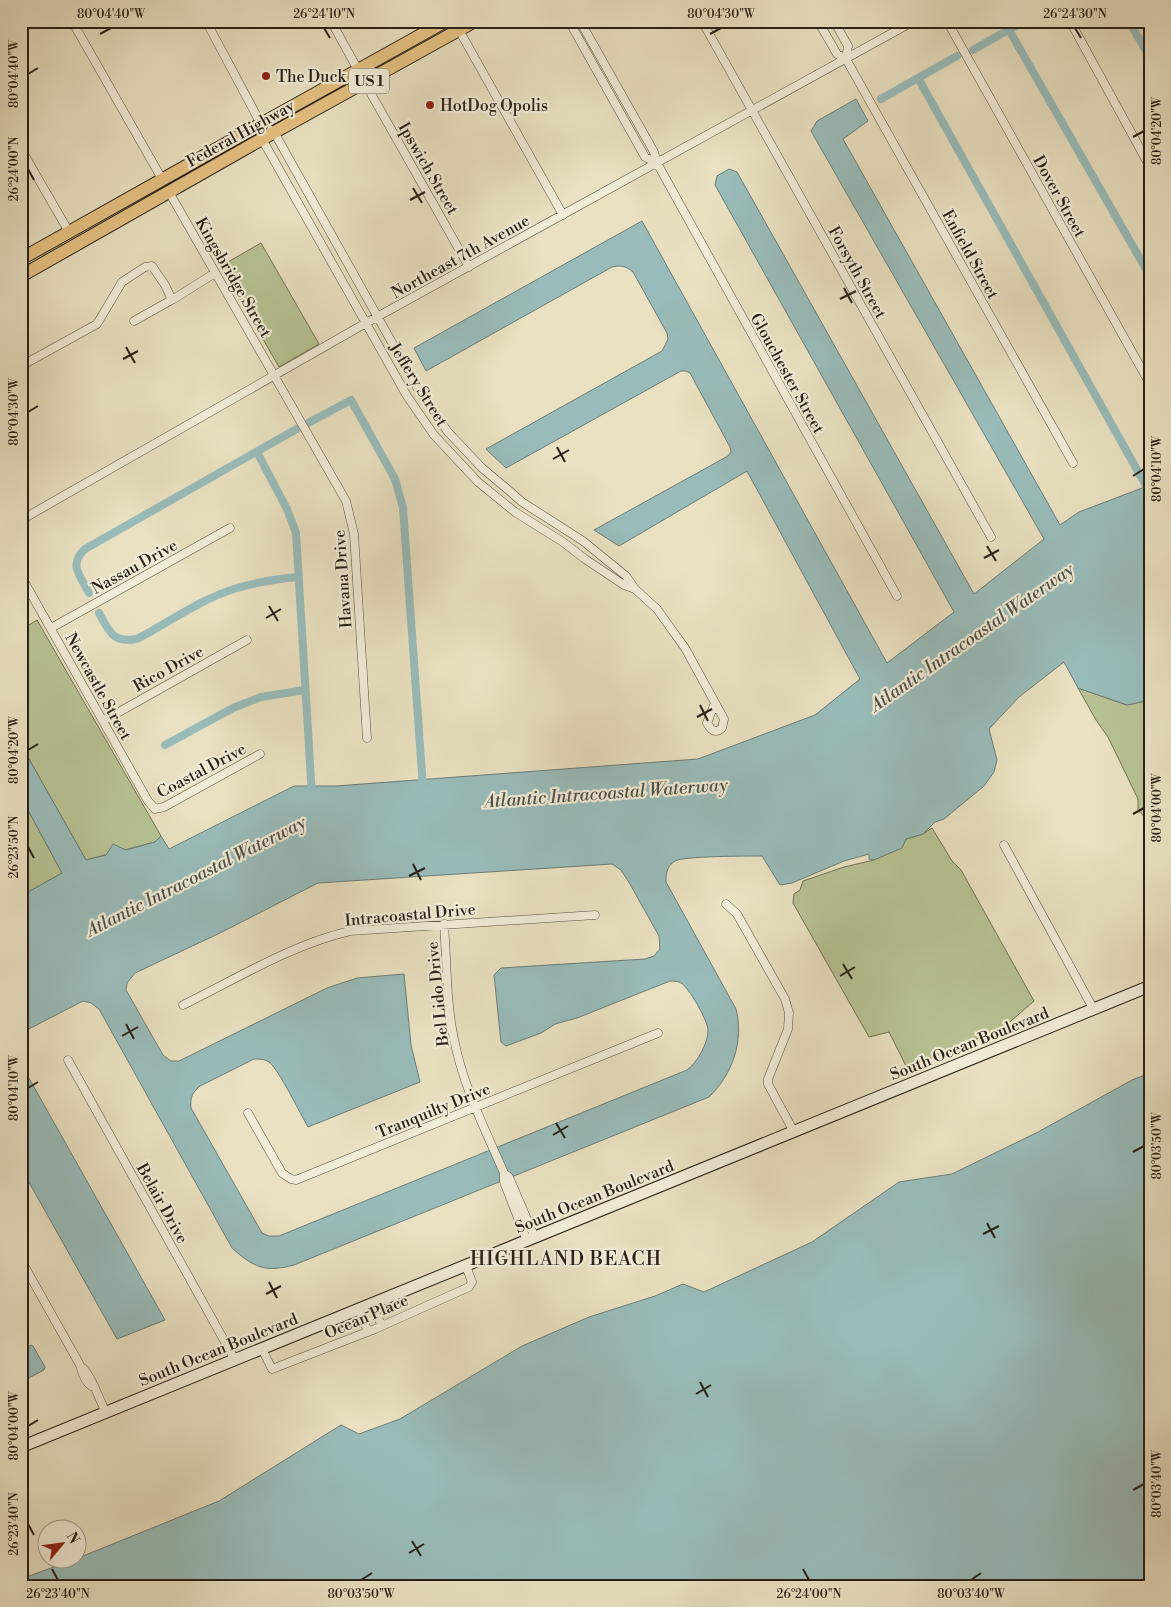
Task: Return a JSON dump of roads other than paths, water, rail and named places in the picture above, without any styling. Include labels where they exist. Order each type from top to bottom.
[{"type":"main road","name":"Federal Highway","points":[[21,259],[446,21]]},
{"type":"main road","name":"Federal Highway","points":[[21,276],[274,132],[475,21]]},
{"type":"main road","points":[[74,246],[95,217]]},
{"type":"main road","points":[[52,258],[65,243],[68,232]]},
{"type":"main road","name":"South Ocean Boulevard","points":[[21,1447],[1150,986]]},
{"type":"street","points":[[72,21],[162,179]]},
{"type":"street","name":"Jeffery Street","points":[[206,21],[261,124],[262,139],[407,396],[428,426],[465,469],[496,498],[624,585],[635,589]]},
{"type":"street","points":[[331,21],[358,70]]},
{"type":"street","name":"Glouchester Street","points":[[569,21],[645,157],[657,163]]},
{"type":"street","name":"Glouchester Street","points":[[580,21],[654,152],[657,163],[897,596]]},
{"type":"street","name":"Forsyth Street","points":[[702,21],[991,537]]},
{"type":"street","name":"Enfield Street","points":[[818,21],[837,54],[846,59],[1073,463]]},
{"type":"street","name":"Enfield Street","points":[[834,21],[848,46],[846,59]]},
{"type":"street","name":"Northeast 7th Avenue","points":[[21,520],[366,323],[914,21]]},
{"type":"street","name":"Dover Street","points":[[948,21],[1150,384]]},
{"type":"street","points":[[1070,21],[1150,167]]},
{"type":"street","points":[[459,30],[563,215]]},
{"type":"street","points":[[585,49],[593,44]]},
{"type":"street","name":"Ipswich Street","points":[[365,83],[469,267]]},
{"type":"street","points":[[261,124],[274,132]]},
{"type":"street","name":"Jeffery Street","points":[[274,132],[418,389],[438,419],[460,445],[493,478],[522,502],[564,528],[593,549],[626,576],[635,589],[657,609],[672,630],[695,666],[714,703]]},
{"type":"street","points":[[21,149],[68,232]]},
{"type":"street","points":[[290,188],[301,182]]},
{"type":"street","name":"Kingsbridge Street","points":[[169,192],[276,376]]},
{"type":"street","points":[[21,366],[97,324],[122,282],[145,267],[152,266],[165,285],[172,300]]},
{"type":"street","points":[[134,321],[215,273]]},
{"type":"street","name":"Havana Drive","points":[[276,376],[346,501],[353,527],[367,738]]},
{"type":"street","points":[[428,426],[438,419]]},
{"type":"street","name":"Nassau Drive","points":[[50,628],[230,528]]},
{"type":"street","name":"Newcastle Street","points":[[21,576],[148,801],[155,809]]},
{"type":"street","name":"Rico Drive","points":[[103,721],[247,640]]},
{"type":"street","name":"Coastal Drive","points":[[155,809],[164,808],[260,754]]},
{"type":"street","points":[[1004,845],[1094,1010]]},
{"type":"street","points":[[726,904],[737,914],[788,1008],[788,1028],[768,1079],[770,1089],[794,1132]]},
{"type":"street","name":"Intracoastal Drive","points":[[183,1006],[305,944],[330,935],[363,929],[595,915]]},
{"type":"street","name":"Bel Lido Drive","points":[[444,924],[450,1017],[465,1080],[531,1239]]},
{"type":"street","name":"Tranquilty Drive","points":[[248,1113],[282,1174],[296,1180],[658,1033]]},
{"type":"street","name":"Belair Drive","points":[[68,1060],[235,1360]]},
{"type":"street","points":[[21,1260],[80,1365],[86,1381],[90,1386],[94,1387],[106,1412]]},
{"type":"street","name":"Ocean Place","points":[[262,1349],[272,1369],[368,1332],[469,1287],[472,1282],[466,1266]]},
{"type":"street","points":[[371,1304],[382,1326]]},
{"type":"street","points":[[359,1309],[368,1332]]},
{"type":"water","name":"Atlantic Intracoastal Waterway","points":[[856,99],[868,121],[843,139],[1060,525],[1079,512],[1150,485],[1150,700],[1127,705],[1078,688],[1064,662],[1019,697],[989,729],[997,760],[994,772],[984,786],[944,819],[935,822],[923,834],[906,839],[902,848],[874,860],[869,859],[869,854],[844,861],[792,883],[780,885],[762,856],[702,857],[675,861],[670,865],[666,882],[736,1009],[738,1021],[739,1033],[730,1067],[709,1097],[294,1265],[267,1268],[253,1264],[232,1248],[99,1009],[91,1003],[83,1001],[21,1033],[21,896],[62,873],[21,797],[21,745],[86,860],[106,855],[113,844],[126,850],[155,842],[161,836],[169,849],[294,786],[336,786],[698,759],[815,715],[860,679],[747,471],[619,546],[594,530],[728,456],[731,452],[690,373],[681,371],[506,468],[486,449],[662,351],[668,339],[667,333],[633,272],[623,266],[612,267],[426,371],[414,348],[642,221],[887,663],[954,612],[715,185],[717,176],[729,169],[737,172],[974,594],[1044,539],[811,131],[817,121]],"holes":[[[612,864],[621,870],[659,936],[660,949],[654,956],[645,959],[501,968],[494,975],[501,1042],[506,1046],[541,1033],[555,1024],[577,1018],[670,981],[676,981],[680,982],[693,997],[708,1029],[707,1040],[691,1067],[279,1236],[269,1236],[262,1233],[191,1108],[193,1093],[200,1086],[254,1059],[264,1060],[269,1062],[278,1073],[308,1127],[420,1082],[411,1045],[404,974],[357,978],[327,988],[179,1061],[171,1061],[163,1055],[126,990],[127,983],[135,973],[220,933],[318,883]]]},
{"type":"water","points":[[21,1064],[165,1320],[117,1339],[21,1168]]},
{"type":"water","points":[[1150,1073],[1150,1586],[21,1586],[21,1579],[46,1570],[88,1570],[88,1554],[219,1501],[341,1425],[359,1434],[400,1419],[522,1346],[589,1317],[655,1296],[683,1284],[704,1292],[812,1242],[899,1182],[952,1174],[1038,1132],[1132,1080]]},
{"type":"water","points":[[31,1345],[45,1367],[44,1370],[21,1382],[21,1351]]},
{"type":"waterway","points":[[973,50],[1024,21]]},
{"type":"waterway","points":[[1129,21],[1150,58]]},
{"type":"waterway","points":[[1009,30],[1150,276]]},
{"type":"waterway","points":[[881,99],[957,56]]},
{"type":"waterway","points":[[918,78],[1150,493]]},
{"type":"waterway","points":[[89,593],[76,565],[77,560],[85,549],[351,400],[395,479],[403,508],[423,788]]},
{"type":"waterway","points":[[257,452],[287,509],[296,533],[312,796]]},
{"type":"waterway","points":[[99,613],[106,626],[117,638],[137,639],[224,592],[260,582],[298,577]]},
{"type":"waterway","points":[[165,745],[233,708],[261,697],[305,690]]},
{"type":"place","name":"The Duck","points":[[266,76]]},
{"type":"place","name":"HotDog Opolis","points":[[430,105]]},
{"type":"district","name":"HIGHLAND BEACH","points":[[566,1258]]}]
